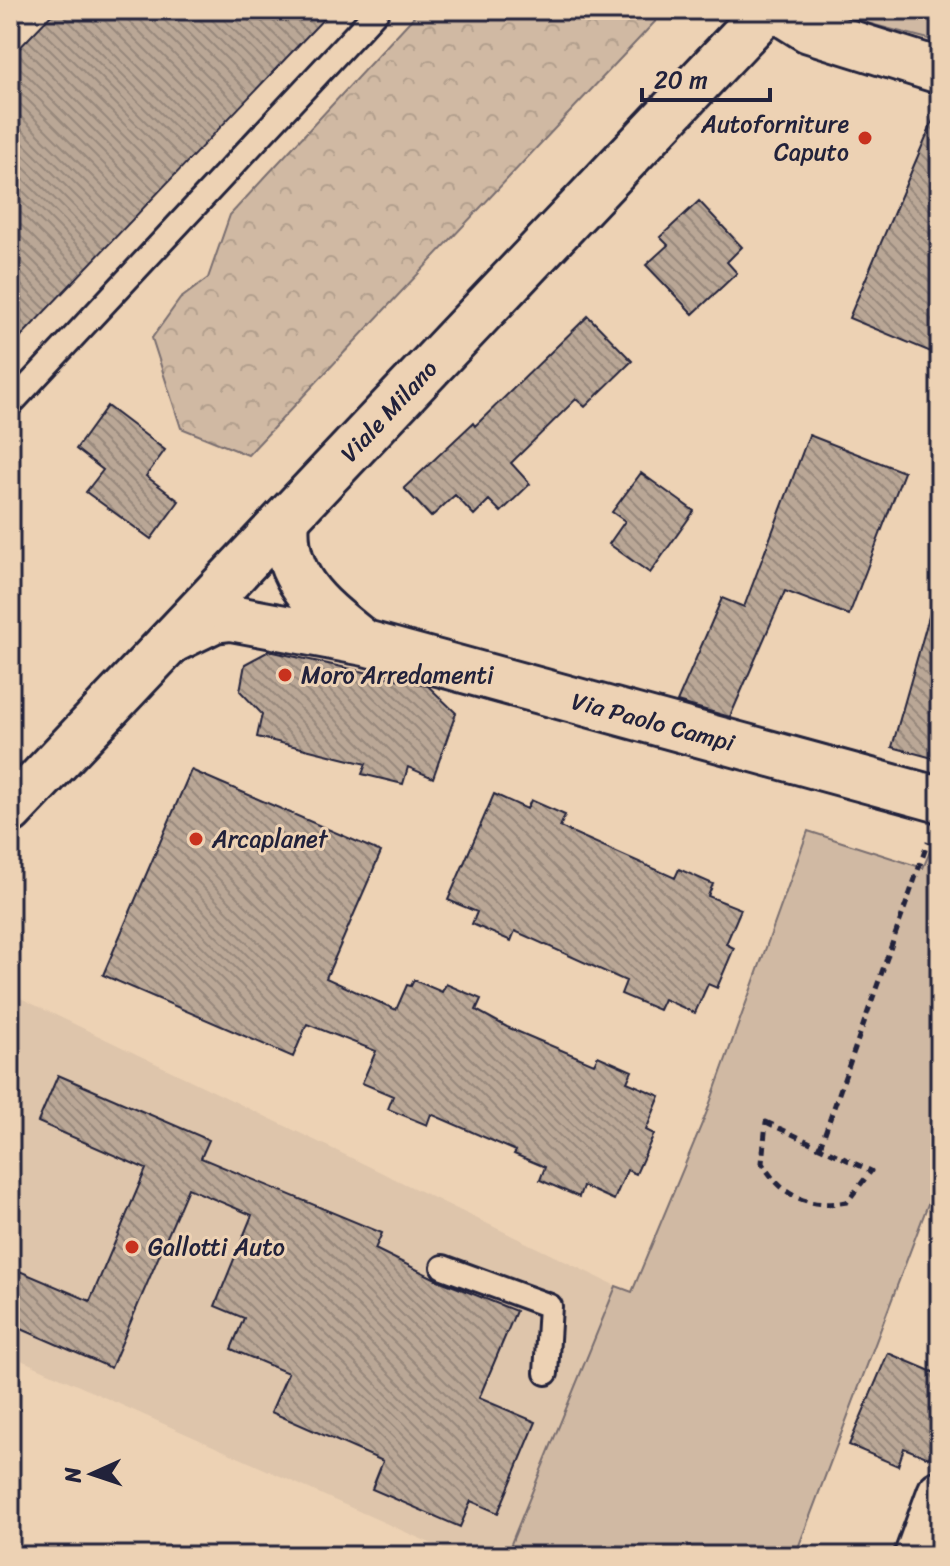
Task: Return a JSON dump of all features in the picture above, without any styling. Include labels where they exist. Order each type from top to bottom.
[{"type":"main road","name":"Viale Milano","points":[[10,773],[729,10]]},
{"type":"main road","name":"Viale Milano","points":[[10,811],[767,10]]},
{"type":"main road","points":[[777,10],[809,30],[940,71]]},
{"type":"main road","name":"Via Paolo Campi","points":[[287,519],[286,550],[298,582],[310,597],[365,643]]},
{"type":"main road","name":"Via Paolo Campi","points":[[171,641],[214,620],[231,618],[365,643],[935,819]]},
{"type":"main road","points":[[917,1556],[940,1493]]},
{"type":"lane","points":[[10,405],[378,10]]},
{"type":"lane","points":[[443,1267],[550,1306],[546,1373]]},
{"type":"path","points":[[820,1147],[935,819]]},
{"type":"path","points":[[766,1122],[820,1147],[871,1171],[847,1202],[811,1204],[788,1195],[762,1163],[766,1122]]},
{"type":"shaded area","points":[[10,993],[616,1286],[506,1556],[459,1556],[10,1355]]},
{"type":"green space","points":[[420,10],[666,10],[248,455],[181,428],[152,338],[180,299],[208,278],[230,215]]},
{"type":"green space","points":[[847,10],[940,10],[940,42],[859,21]]},
{"type":"green space","points":[[940,829],[940,1172],[795,1556],[506,1556],[616,1286],[632,1292],[706,1114],[808,831],[923,868]]},
{"type":"building","points":[[56,10],[332,10],[10,348],[10,58]]},
{"type":"building","points":[[940,104],[940,331],[931,352],[849,318]]},
{"type":"building","points":[[699,201],[742,247],[727,262],[737,273],[693,314],[646,265],[668,245],[660,237]]},
{"type":"building","points":[[588,316],[632,361],[585,407],[576,399],[511,463],[530,484],[501,512],[489,500],[474,515],[455,495],[431,517],[404,488],[473,423],[475,426]]},
{"type":"building","points":[[107,406],[165,450],[146,476],[179,501],[151,539],[86,492],[103,470],[76,449]]},
{"type":"building","points":[[809,435],[904,472],[849,615],[785,591],[730,717],[677,702],[722,598],[744,607]]},
{"type":"building","points":[[641,473],[694,511],[650,573],[609,544],[625,521],[612,512]]},
{"type":"building","points":[[930,613],[940,614],[940,760],[892,747]]},
{"type":"building","points":[[269,651],[428,686],[456,713],[433,778],[408,767],[403,784],[362,774],[366,764],[257,737],[262,714],[240,691],[245,664]]},
{"type":"building","points":[[191,770],[381,852],[326,978],[396,1010],[407,985],[411,986],[414,980],[442,992],[446,984],[481,999],[476,1010],[507,1027],[594,1064],[598,1056],[632,1071],[627,1082],[660,1096],[646,1130],[654,1134],[636,1174],[627,1170],[614,1200],[583,1186],[579,1197],[540,1180],[545,1167],[431,1114],[427,1125],[388,1109],[393,1096],[362,1083],[376,1051],[307,1024],[293,1057],[103,975]]},
{"type":"building","points":[[494,794],[527,809],[531,800],[565,815],[560,827],[675,878],[679,869],[713,884],[708,896],[741,909],[726,944],[734,948],[717,988],[708,984],[695,1013],[664,999],[659,1010],[621,994],[626,981],[515,931],[511,941],[472,924],[477,912],[448,900]]},
{"type":"building","points":[[58,1075],[209,1140],[201,1158],[382,1233],[375,1249],[438,1280],[516,1311],[479,1398],[536,1422],[498,1513],[471,1501],[460,1527],[372,1489],[383,1461],[271,1412],[288,1373],[231,1349],[244,1318],[215,1306],[252,1215],[188,1188],[111,1368],[10,1324],[10,1267],[90,1301],[146,1169],[38,1122]]},
{"type":"building","points":[[888,1353],[940,1375],[940,1432],[929,1458],[904,1448],[898,1466],[849,1445]]},
{"type":"place","name":"Autoforniture Caputo","points":[[865,138]]},
{"type":"place","name":"Moro Arredamenti","points":[[285,675]]},
{"type":"place","name":"Arcaplanet","points":[[196,839]]},
{"type":"place","name":"Gallotti Auto","points":[[132,1247]]}]
